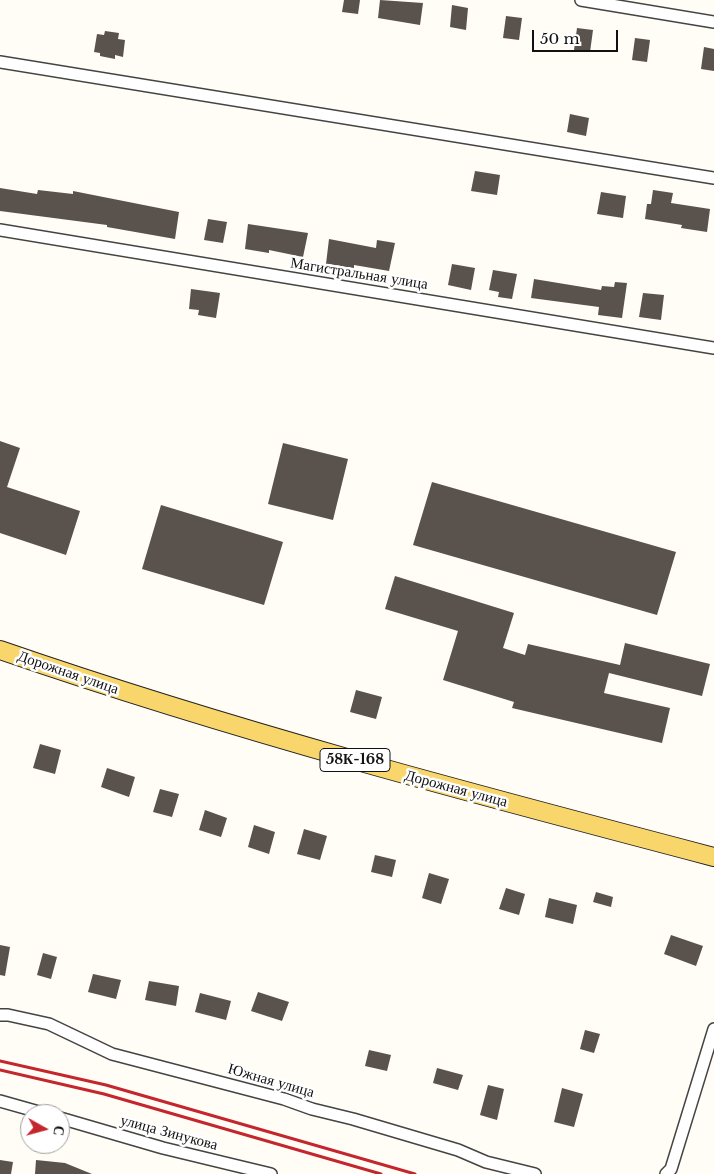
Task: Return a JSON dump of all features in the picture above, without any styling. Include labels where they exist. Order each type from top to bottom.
[{"type":"main road","name":"Дорожная улица","points":[[0,650],[103,685],[408,776],[714,857]]},
{"type":"street","points":[[581,0],[714,22]]},
{"type":"street","points":[[0,62],[714,178]]},
{"type":"street","name":"Магистральная улица","points":[[0,230],[714,348]]},
{"type":"street","name":"Южная улица","points":[[0,1015],[49,1024],[112,1054],[284,1099],[312,1109],[458,1150],[486,1162],[535,1174]]},
{"type":"street","points":[[668,1172],[714,1029]]},
{"type":"street","points":[[0,1101],[20,1107]]},
{"type":"street","name":"улица Зинукова","points":[[70,1121],[163,1148],[271,1174]]},
{"type":"building","points":[[344,0],[360,0],[358,14],[342,12]]},
{"type":"building","points":[[380,0],[423,3],[420,25],[378,18]]},
{"type":"building","points":[[452,5],[468,8],[466,30],[450,27]]},
{"type":"building","points":[[506,16],[522,18],[519,40],[503,38]]},
{"type":"building","points":[[577,28],[593,30],[590,52],[574,50]]},
{"type":"building","points":[[105,31],[119,33],[118,39],[125,40],[123,57],[115,55],[115,59],[100,56],[100,53],[94,52],[97,34],[104,35]]},
{"type":"building","points":[[635,38],[650,40],[647,62],[632,60]]},
{"type":"building","points":[[704,47],[714,49],[714,71],[701,69]]},
{"type":"building","points":[[570,114],[589,118],[586,136],[567,132]]},
{"type":"building","points":[[475,171],[500,175],[497,195],[471,191]]},
{"type":"building","points":[[0,188],[37,194],[38,190],[73,194],[73,191],[179,212],[175,239],[107,227],[107,225],[0,211]]},
{"type":"building","points":[[653,190],[673,193],[671,203],[710,209],[707,232],[681,228],[682,225],[645,219],[647,204],[651,204]]},
{"type":"building","points":[[601,192],[626,196],[623,218],[597,214]]},
{"type":"building","points":[[208,219],[227,222],[223,243],[204,240]]},
{"type":"building","points":[[248,224],[308,233],[303,257],[269,250],[269,253],[245,249]]},
{"type":"building","points":[[329,239],[376,248],[377,240],[395,243],[389,271],[354,265],[354,268],[326,264]]},
{"type":"building","points":[[452,264],[475,268],[471,290],[448,285]]},
{"type":"building","points":[[493,270],[517,274],[512,299],[498,297],[499,292],[489,290]]},
{"type":"building","points":[[534,279],[601,290],[602,286],[614,287],[615,282],[627,283],[622,318],[598,315],[599,307],[531,298]]},
{"type":"building","points":[[191,289],[220,293],[216,318],[198,315],[199,310],[189,309]]},
{"type":"building","points":[[643,293],[664,295],[661,320],[639,317]]},
{"type":"building","points":[[0,441],[20,448],[7,487],[80,511],[66,555],[0,533]]},
{"type":"building","points":[[283,443],[348,459],[333,520],[268,504]]},
{"type":"building","points":[[432,482],[676,552],[657,615],[413,545]]},
{"type":"building","points":[[161,505],[283,542],[264,605],[142,569]]},
{"type":"building","points":[[395,576],[514,613],[503,648],[525,655],[528,644],[620,665],[625,643],[710,664],[702,696],[609,673],[604,693],[670,708],[662,743],[512,708],[514,702],[443,680],[458,631],[385,609]]},
{"type":"building","points":[[356,690],[382,697],[376,719],[350,712]]},
{"type":"building","points":[[40,744],[61,750],[55,774],[33,768]]},
{"type":"building","points":[[107,768],[135,777],[129,797],[101,787]]},
{"type":"building","points":[[160,789],[179,794],[172,817],[153,812]]},
{"type":"building","points":[[205,810],[227,818],[221,837],[199,830]]},
{"type":"building","points":[[254,825],[275,832],[269,854],[248,847]]},
{"type":"building","points":[[304,829],[327,836],[320,860],[297,854]]},
{"type":"building","points":[[375,855],[396,860],[392,877],[371,872]]},
{"type":"building","points":[[429,873],[449,879],[441,904],[422,898]]},
{"type":"building","points":[[506,888],[525,894],[519,915],[499,909]]},
{"type":"building","points":[[596,892],[613,897],[611,907],[593,902]]},
{"type":"building","points":[[549,898],[577,905],[573,924],[545,917]]},
{"type":"building","points":[[671,935],[703,946],[696,966],[664,954]]},
{"type":"building","points":[[0,945],[10,947],[5,976],[0,975]]},
{"type":"building","points":[[43,953],[57,957],[51,979],[37,975]]},
{"type":"building","points":[[93,974],[121,980],[116,999],[88,992]]},
{"type":"building","points":[[149,981],[179,986],[176,1006],[145,1000]]},
{"type":"building","points":[[258,992],[289,1002],[282,1021],[251,1011]]},
{"type":"building","points":[[200,993],[231,1001],[226,1020],[195,1012]]},
{"type":"building","points":[[585,1030],[600,1034],[594,1053],[580,1049]]},
{"type":"building","points":[[369,1050],[391,1055],[387,1071],[365,1066]]},
{"type":"building","points":[[437,1068],[463,1075],[458,1090],[433,1083]]},
{"type":"building","points":[[488,1085],[504,1089],[497,1120],[480,1115]]},
{"type":"building","points":[[562,1088],[583,1094],[574,1127],[554,1122]]},
{"type":"building","points":[[0,1160],[13,1162],[11,1174],[0,1174]]},
{"type":"building","points":[[36,1160],[65,1163],[92,1174],[35,1174]]},
{"type":"railway","points":[[0,1061],[106,1085],[415,1174]]},
{"type":"railway","points":[[0,1070],[104,1094],[381,1174]]}]
